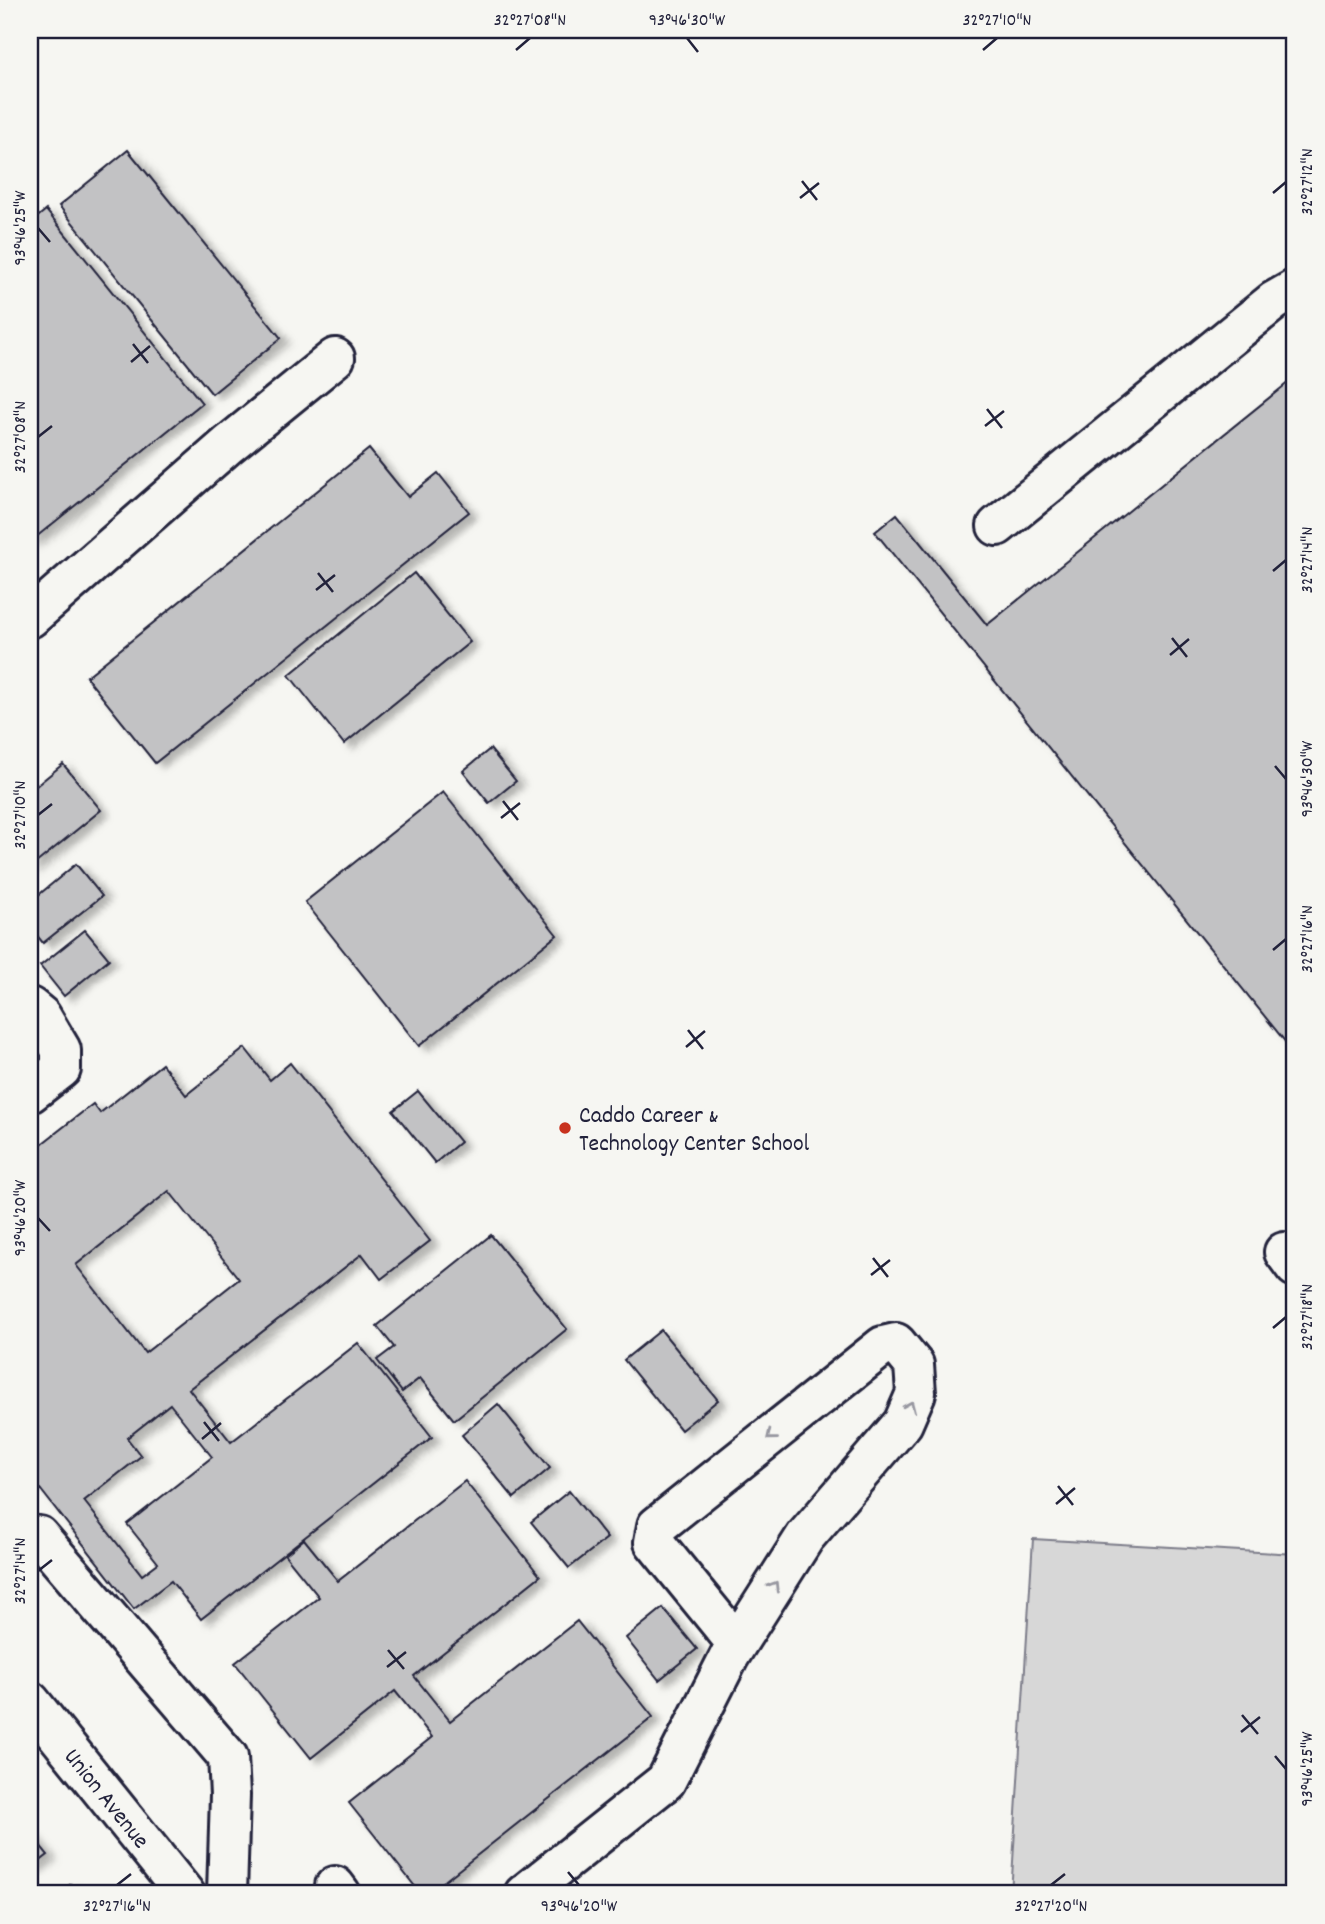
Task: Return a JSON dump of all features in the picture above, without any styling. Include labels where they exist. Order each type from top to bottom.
[{"type":"street","points":[[998,526],[1274,301],[1295,289]]},
{"type":"street","points":[[30,618],[228,444],[335,358]]},
{"type":"street","points":[[30,1007],[41,1016],[61,1050],[61,1069],[30,1093]]},
{"type":"street","points":[[524,1894],[666,1781],[737,1644],[805,1536],[903,1423],[916,1393],[914,1365],[895,1343],[883,1346],[657,1526],[654,1542],[737,1644]]},
{"type":"street","points":[[30,1535],[39,1536],[229,1757],[228,1894]]},
{"type":"street","name":"Union Avenue","points":[[30,1701],[185,1894]]},
{"type":"shaded area","points":[[1033,1539],[1295,1554],[1295,1894],[1011,1894]]},
{"type":"building","points":[[128,150],[281,338],[212,394],[59,206]]},
{"type":"building","points":[[46,210],[202,403],[30,542],[30,223]]},
{"type":"building","points":[[1295,377],[1295,1054],[875,532],[897,514],[987,625]]},
{"type":"building","points":[[369,449],[408,497],[438,473],[469,512],[155,763],[86,677]]},
{"type":"building","points":[[414,573],[470,642],[344,744],[289,675]]},
{"type":"building","points":[[490,749],[516,781],[489,803],[463,771]]},
{"type":"building","points":[[63,764],[101,810],[30,868],[30,791]]},
{"type":"building","points":[[443,792],[557,935],[419,1046],[305,902]]},
{"type":"building","points":[[76,864],[102,896],[43,943],[30,927],[30,902]]},
{"type":"building","points":[[85,930],[109,959],[64,996],[40,966]]},
{"type":"building","points":[[245,1048],[270,1080],[290,1063],[430,1241],[381,1279],[362,1254],[189,1389],[231,1442],[358,1343],[432,1437],[201,1619],[171,1581],[134,1609],[30,1476],[30,1153],[93,1104],[100,1113],[162,1064],[186,1095]],"holes":[[[169,1191],[239,1279],[145,1353],[76,1265]],[[170,1404],[212,1457],[127,1524],[158,1563],[142,1575],[84,1501],[141,1456],[127,1438]]]},
{"type":"building","points":[[418,1091],[460,1142],[435,1163],[393,1111]]},
{"type":"building","points":[[491,1235],[567,1329],[454,1420],[420,1378],[402,1392],[377,1360],[394,1347],[377,1326]]},
{"type":"building","points":[[661,1330],[718,1400],[681,1430],[624,1360]]},
{"type":"building","points":[[498,1404],[550,1468],[514,1498],[462,1435]]},
{"type":"building","points":[[465,1481],[540,1576],[414,1676],[450,1721],[577,1621],[653,1717],[428,1894],[421,1894],[349,1803],[432,1737],[395,1691],[311,1758],[235,1663],[319,1597],[285,1555],[304,1539],[338,1581]]},
{"type":"building","points":[[569,1491],[607,1538],[569,1568],[531,1522]]},
{"type":"building","points":[[663,1608],[697,1649],[659,1680],[626,1638]]},
{"type":"building","points":[[30,1833],[48,1855],[30,1869]]},
{"type":"building","points":[[71,1884],[79,1894],[58,1894]]},
{"type":"place","name":"Caddo Career & Technology Center School","points":[[565,1128]]}]
